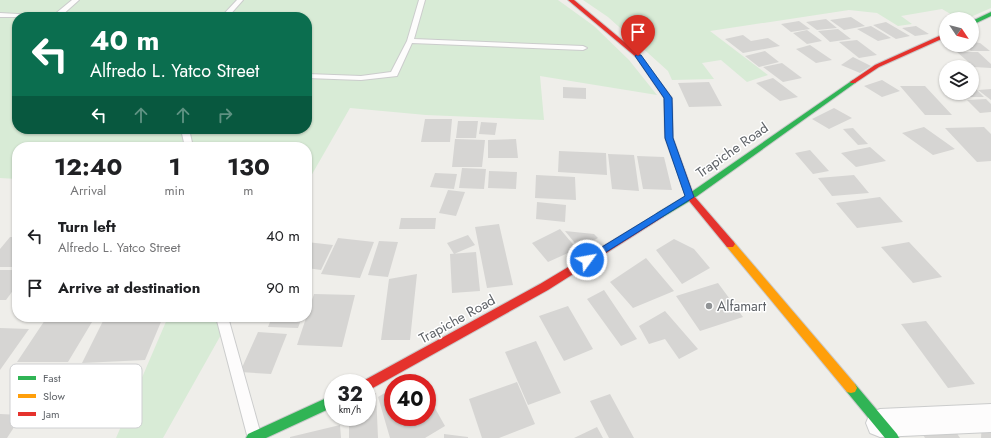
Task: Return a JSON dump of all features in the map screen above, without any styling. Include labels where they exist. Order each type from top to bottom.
[{"type":"street","points":[[571,0],[638,56],[668,98],[669,138],[690,197],[887,431],[991,418]]},
{"type":"street","points":[[979,20],[991,14]]},
{"type":"street","name":"Trapiche Road","points":[[376,380],[544,287],[690,197],[877,66],[939,38]]},
{"type":"street","points":[[253,437],[324,405]]},
{"type":"lane","points":[[62,12],[76,0]]},
{"type":"lane","points":[[229,12],[240,0]]},
{"type":"lane","points":[[312,76],[361,78],[394,74],[410,41],[422,0]]},
{"type":"lane","points":[[0,15],[12,16]]},
{"type":"lane","points":[[410,41],[583,48]]},
{"type":"lane","points":[[223,322],[253,437]]},
{"type":"green space","points":[[0,0],[558,0],[594,26],[629,60],[657,95],[540,76],[544,120],[426,115],[350,108],[312,174],[312,142],[12,142],[12,179],[0,178]]},
{"type":"green space","points":[[583,0],[991,0],[991,8],[979,13],[979,12],[947,12],[942,9],[901,16],[912,24],[898,26],[877,13],[849,10],[710,31],[768,75],[747,82],[721,60],[702,63],[714,79],[672,80],[668,71],[608,17]]},
{"type":"green space","points":[[166,322],[228,322],[163,438],[116,438],[120,428],[142,428],[142,378]]},
{"type":"building","points":[[851,17],[865,26],[844,30],[830,20]]},
{"type":"building","points":[[826,19],[837,28],[817,30],[806,22]]},
{"type":"building","points":[[799,21],[810,29],[791,32],[781,24]]},
{"type":"building","points":[[886,22],[910,36],[896,39],[873,25]]},
{"type":"building","points":[[871,26],[891,38],[878,41],[857,29]]},
{"type":"building","points":[[916,26],[929,34],[915,36],[902,28]]},
{"type":"building","points":[[838,29],[851,39],[830,42],[818,31]]},
{"type":"building","points":[[807,30],[822,41],[807,44],[793,33]]},
{"type":"building","points":[[743,35],[751,41],[768,38],[780,46],[743,53],[725,39]]},
{"type":"building","points":[[857,40],[877,55],[859,58],[839,42]]},
{"type":"building","points":[[979,43],[980,43],[990,51],[979,51]]},
{"type":"building","points":[[810,45],[832,60],[816,63],[796,49]]},
{"type":"building","points":[[765,51],[779,62],[759,67],[745,56]]},
{"type":"building","points":[[957,52],[978,52],[991,64],[991,68],[979,67],[979,60],[966,60]]},
{"type":"building","points":[[853,57],[871,66],[860,73],[841,65]]},
{"type":"building","points":[[782,63],[802,78],[783,82],[763,67]]},
{"type":"building","points":[[773,78],[798,97],[780,101],[756,83]]},
{"type":"building","points":[[882,80],[900,91],[882,97],[864,86]]},
{"type":"building","points":[[709,82],[722,106],[689,107],[678,83]]},
{"type":"building","points":[[900,86],[925,86],[952,115],[925,115]]},
{"type":"building","points":[[563,87],[586,88],[586,99],[563,98]]},
{"type":"building","points":[[991,89],[991,100],[979,91]]},
{"type":"building","points":[[979,92],[984,97],[979,97]]},
{"type":"building","points":[[986,99],[991,104],[991,112],[980,113],[967,100]]},
{"type":"building","points":[[834,108],[852,118],[829,129],[812,119]]},
{"type":"building","points":[[425,119],[452,119],[450,142],[421,142]]},
{"type":"building","points":[[458,121],[478,121],[476,138],[456,138]]},
{"type":"building","points":[[481,122],[497,123],[495,135],[479,134]]},
{"type":"building","points":[[924,127],[955,149],[933,155],[902,133]]},
{"type":"building","points":[[984,127],[991,134],[991,161],[977,162],[945,128]]},
{"type":"building","points":[[853,128],[868,144],[858,145],[843,129]]},
{"type":"building","points":[[455,139],[485,140],[482,167],[452,167]]},
{"type":"building","points":[[516,139],[518,158],[488,158],[488,140]]},
{"type":"building","points":[[870,147],[886,161],[856,167],[841,153]]},
{"type":"building","points":[[810,150],[829,171],[813,174],[795,153]]},
{"type":"building","points":[[559,151],[606,153],[607,175],[558,172]]},
{"type":"building","points":[[608,154],[634,155],[639,191],[612,189]]},
{"type":"building","points":[[637,156],[664,157],[672,190],[643,189]]},
{"type":"building","points":[[462,168],[486,169],[484,189],[459,188]]},
{"type":"building","points":[[489,171],[517,172],[516,189],[488,188]]},
{"type":"building","points":[[435,173],[457,174],[454,189],[430,187]]},
{"type":"building","points":[[536,175],[575,177],[576,200],[535,198]]},
{"type":"building","points":[[854,175],[869,193],[832,196],[818,178]]},
{"type":"building","points":[[448,190],[465,192],[456,216],[439,213]]},
{"type":"building","points":[[880,197],[903,222],[857,228],[836,203]]},
{"type":"building","points":[[537,202],[566,205],[565,222],[536,219]]},
{"type":"building","points":[[401,218],[436,218],[435,229],[399,229]]},
{"type":"building","points":[[499,224],[513,285],[487,288],[475,227]]},
{"type":"building","points":[[560,229],[577,249],[548,262],[532,243]]},
{"type":"building","points":[[565,231],[594,234],[598,238],[579,248]]},
{"type":"building","points":[[468,235],[475,245],[454,254],[447,243]]},
{"type":"building","points":[[10,237],[12,237],[12,267],[0,267],[0,249]]},
{"type":"building","points":[[338,238],[374,242],[360,278],[321,274]]},
{"type":"building","name":"Alfamart","points":[[674,239],[694,249],[710,268],[682,284],[656,250]]},
{"type":"building","points":[[379,241],[398,242],[388,277],[368,275]]},
{"type":"building","points":[[909,242],[942,277],[913,283],[881,247]]},
{"type":"building","points":[[312,243],[333,245],[321,270],[312,269]]},
{"type":"building","points":[[476,252],[480,291],[452,293],[450,254]]},
{"type":"building","points":[[646,258],[674,291],[633,308],[610,282]]},
{"type":"building","points":[[0,270],[12,270],[12,292],[6,300],[0,300]]},
{"type":"building","points":[[417,274],[410,340],[381,340],[389,279]]},
{"type":"building","name":"Alfamart","points":[[718,283],[743,317],[700,331],[676,296]]},
{"type":"building","points":[[604,290],[637,339],[621,346],[587,299]]},
{"type":"building","points":[[314,294],[355,295],[342,347],[297,345],[305,322],[312,322],[312,300]]},
{"type":"building","points":[[568,306],[593,349],[564,361],[539,316]]},
{"type":"building","points":[[665,311],[698,349],[679,359],[665,339],[649,344],[639,326]]},
{"type":"building","points":[[926,321],[975,384],[948,388],[901,324]]},
{"type":"building","points":[[44,322],[92,322],[68,362],[17,362]]},
{"type":"building","points":[[102,322],[161,322],[145,360],[82,363]]},
{"type":"building","points":[[270,322],[300,322],[298,328],[268,327]]},
{"type":"building","points":[[0,328],[29,329],[0,370]]},
{"type":"building","points":[[258,332],[287,334],[271,374],[240,372]]},
{"type":"building","points":[[536,341],[561,393],[528,405],[505,352]]},
{"type":"building","points":[[517,382],[535,424],[499,438],[482,438],[469,399]]},
{"type":"building","points":[[376,393],[378,438],[349,438],[349,426],[376,426]]},
{"type":"building","points":[[384,393],[384,418],[378,397]]},
{"type":"building","points":[[610,394],[634,438],[609,438],[590,401]]},
{"type":"building","points":[[436,410],[445,426],[425,438],[390,438],[386,426],[436,426]]},
{"type":"building","points":[[0,414],[10,414],[10,428],[14,428],[7,438],[0,438]]},
{"type":"building","points":[[982,421],[991,425],[991,438],[981,438]]},
{"type":"building","points":[[336,426],[340,426],[341,438],[290,437]]},
{"type":"building","points":[[952,426],[960,438],[925,438],[919,428]]},
{"type":"building","points":[[597,427],[603,438],[574,438]]},
{"type":"building","points":[[444,434],[468,437],[468,438],[444,438]]},
{"type":"traffic: fast","points":[[979,20],[991,14]]},
{"type":"traffic: fast","points":[[660,215],[690,197],[853,82]]},
{"type":"traffic: fast","points":[[851,388],[893,438]]},
{"type":"traffic: fast","points":[[252,438],[324,405]]},
{"type":"traffic: slow","points":[[730,244],[851,388]]},
{"type":"traffic: jam","points":[[571,0],[638,56],[668,98],[669,138],[690,197],[730,244]]},
{"type":"traffic: jam","points":[[853,82],[877,66],[939,38]]},
{"type":"traffic: jam","points":[[376,380],[544,287],[660,215]]},
{"type":"place","name":"Alfamart","points":[[709,306]]},
{"type":"route","points":[[587,260],[690,197],[669,138],[668,98],[638,56]]}]
